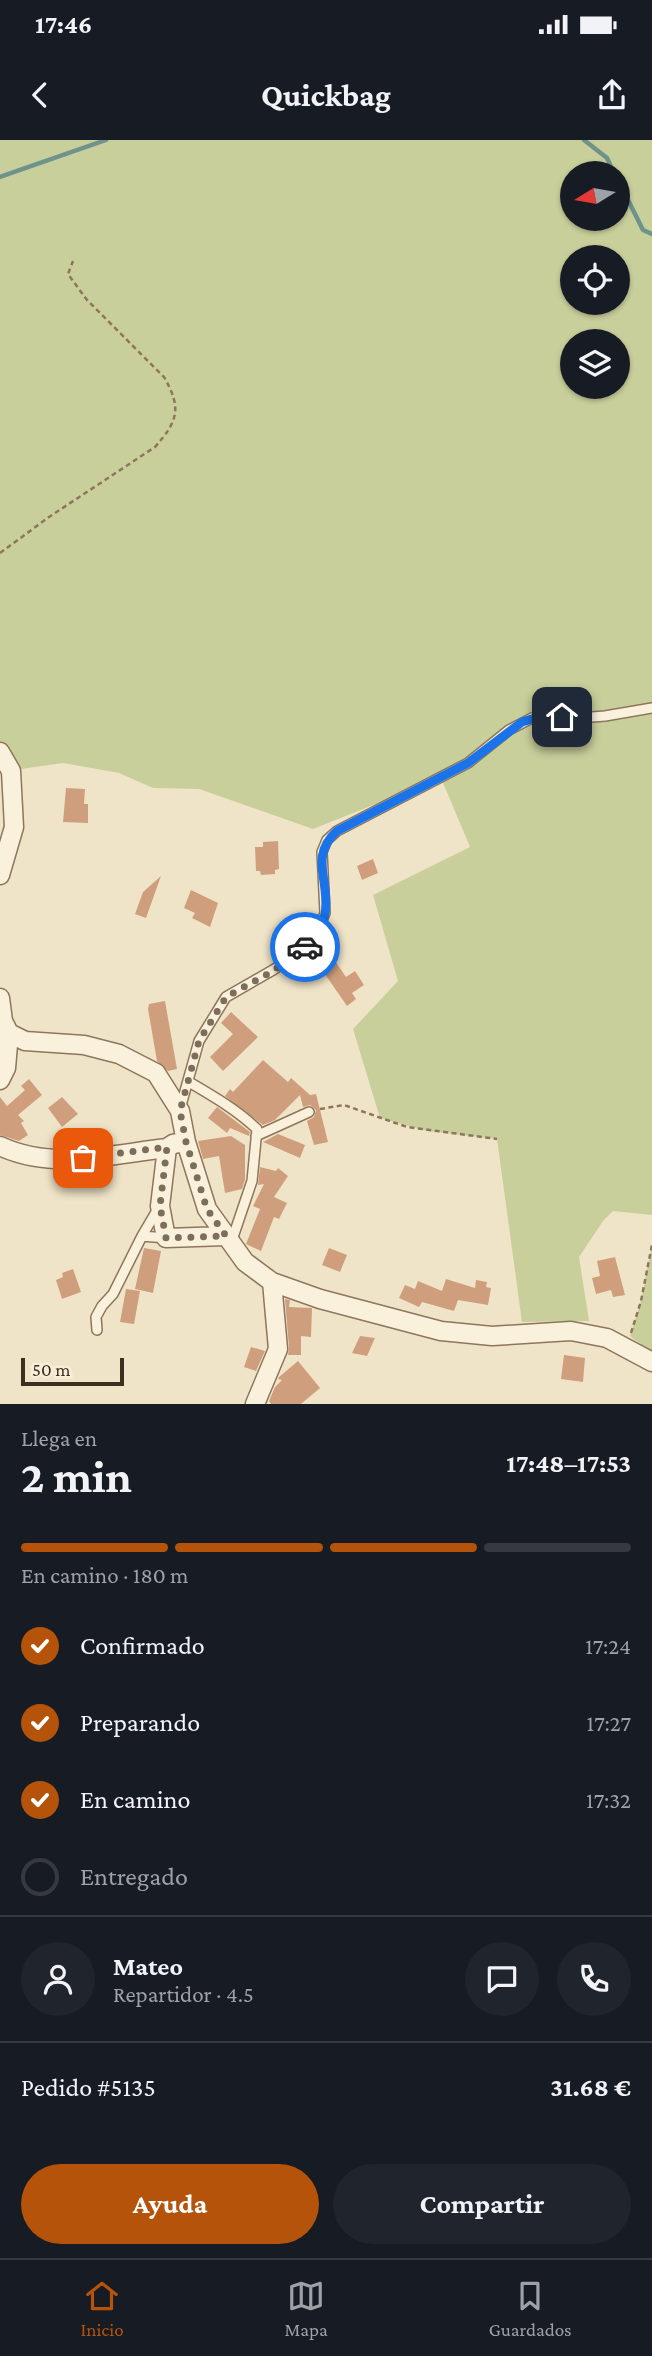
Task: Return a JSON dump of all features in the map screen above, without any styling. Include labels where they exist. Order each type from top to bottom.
[{"type":"street","points":[[0,752],[11,771],[14,827],[0,875]]},
{"type":"street","points":[[0,998],[3,1021],[9,1033],[6,1068],[0,1080]]},
{"type":"street","points":[[9,1033],[25,1041],[84,1045],[119,1054],[156,1073],[180,1111],[186,1142],[207,1209],[245,1262],[272,1282],[320,1299],[441,1331],[492,1336],[571,1331],[607,1338],[652,1362]]},
{"type":"street","points":[[0,1146],[30,1157],[55,1160],[167,1147],[186,1142]]},
{"type":"street","points":[[167,1147],[160,1206],[166,1238],[229,1239]]},
{"type":"street","points":[[255,1404],[278,1349],[272,1282]]},
{"type":"lane","points":[[180,1111],[199,1041],[226,997],[302,951],[318,932],[325,913],[322,852],[327,840],[337,831],[468,763],[509,730],[532,718],[545,715],[579,718],[605,716],[652,708]]},
{"type":"lane","points":[[189,1082],[227,1107],[239,1111],[257,1129],[252,1181],[229,1239]]},
{"type":"lane","points":[[256,1136],[309,1112]]},
{"type":"lane","points":[[97,1330],[96,1317],[113,1294],[160,1206]]},
{"type":"lane","points":[[142,1236],[166,1238]]},
{"type":"path","points":[[0,553],[155,447],[167,433],[176,412],[173,392],[164,377],[87,300],[72,281],[68,274],[73,261]]},
{"type":"path","points":[[309,1112],[344,1105],[407,1127],[497,1139]]},
{"type":"path","points":[[625,1348],[640,1301],[652,1245]]},
{"type":"green space","points":[[0,140],[652,140],[652,1215],[613,1211],[579,1257],[589,1321],[522,1322],[497,1139],[427,1131],[380,1118],[353,1029],[398,981],[373,895],[470,847],[441,778],[313,829],[199,789],[153,788],[119,773],[63,763],[0,772]]},
{"type":"green space","points":[[652,1245],[652,1353],[630,1336],[641,1301]]},
{"type":"building","points":[[66,788],[85,789],[84,804],[88,804],[88,823],[63,822]]},
{"type":"building","points":[[278,841],[279,869],[275,870],[275,874],[261,875],[260,871],[256,871],[255,847],[263,847],[263,842]]},
{"type":"building","points":[[373,859],[378,873],[362,880],[357,866]]},
{"type":"building","points":[[161,876],[146,918],[135,914],[143,892]]},
{"type":"building","points":[[191,890],[218,903],[210,927],[192,918],[195,913],[184,908]]},
{"type":"building","points":[[333,958],[346,977],[355,971],[364,985],[352,993],[356,999],[347,1006],[320,967]]},
{"type":"building","points":[[165,1001],[177,1069],[168,1071],[157,1061],[148,1009],[149,1004]]},
{"type":"building","points":[[231,1012],[258,1037],[223,1071],[210,1057],[233,1034],[221,1023]]},
{"type":"building","points":[[263,1060],[288,1082],[291,1078],[310,1095],[316,1094],[328,1142],[314,1145],[307,1121],[314,1117],[316,1110],[310,1105],[303,1107],[300,1095],[275,1120],[263,1125],[225,1096],[230,1089],[233,1092]]},
{"type":"building","points":[[29,1079],[42,1095],[18,1115],[24,1121],[21,1123],[28,1135],[19,1141],[0,1135],[0,1097],[7,1106],[25,1090],[21,1086]]},
{"type":"building","points":[[62,1097],[78,1114],[62,1127],[48,1108]]},
{"type":"building","points":[[217,1107],[250,1132],[249,1136],[230,1128],[227,1133],[208,1118]]},
{"type":"building","points":[[278,1134],[305,1145],[300,1158],[263,1142]]},
{"type":"building","points":[[231,1136],[245,1145],[245,1180],[242,1189],[225,1193],[219,1156],[203,1159],[198,1141]]},
{"type":"building","points":[[260,1167],[276,1171],[278,1168],[288,1176],[274,1197],[287,1203],[279,1219],[274,1217],[261,1251],[246,1244],[260,1209],[253,1206],[264,1184],[258,1185]]},
{"type":"building","points":[[144,1248],[161,1251],[153,1293],[135,1289]]},
{"type":"building","points":[[329,1248],[347,1255],[340,1272],[322,1265]]},
{"type":"building","points":[[615,1257],[625,1295],[613,1297],[611,1290],[596,1294],[592,1278],[600,1276],[597,1261]]},
{"type":"building","points":[[73,1269],[81,1292],[62,1299],[56,1280],[63,1277],[62,1273]]},
{"type":"building","points":[[446,1279],[475,1288],[476,1280],[487,1282],[486,1287],[491,1288],[488,1305],[458,1300],[454,1311],[422,1302],[419,1307],[399,1298],[405,1285],[415,1289],[418,1281],[442,1291]]},
{"type":"building","points":[[126,1289],[140,1291],[134,1324],[120,1322]]},
{"type":"building","points":[[285,1299],[290,1300],[289,1307],[312,1308],[311,1337],[301,1336],[301,1355],[288,1355]]},
{"type":"building","points":[[360,1336],[375,1338],[367,1356],[352,1353]]},
{"type":"building","points":[[251,1347],[265,1351],[256,1371],[244,1367]]},
{"type":"building","points":[[564,1355],[585,1358],[583,1382],[561,1379]]},
{"type":"building","points":[[298,1361],[320,1388],[301,1404],[271,1404],[269,1401],[275,1387],[282,1380],[278,1379],[279,1377]]},
{"type":"waterway","points":[[0,177],[106,140]]},
{"type":"waterway","points":[[584,140],[608,161]]},
{"type":"waterway","points":[[630,204],[643,230],[652,234]]},
{"type":"way so far","points":[[83,1158],[167,1147],[160,1206],[166,1238],[226,1236],[207,1209],[186,1142],[180,1111],[199,1041],[226,997],[273,971],[305,947]]},
{"type":"route","points":[[305,947],[318,932],[325,913],[322,852],[327,840],[337,831],[468,763],[522,722],[545,715],[562,717]]}]
